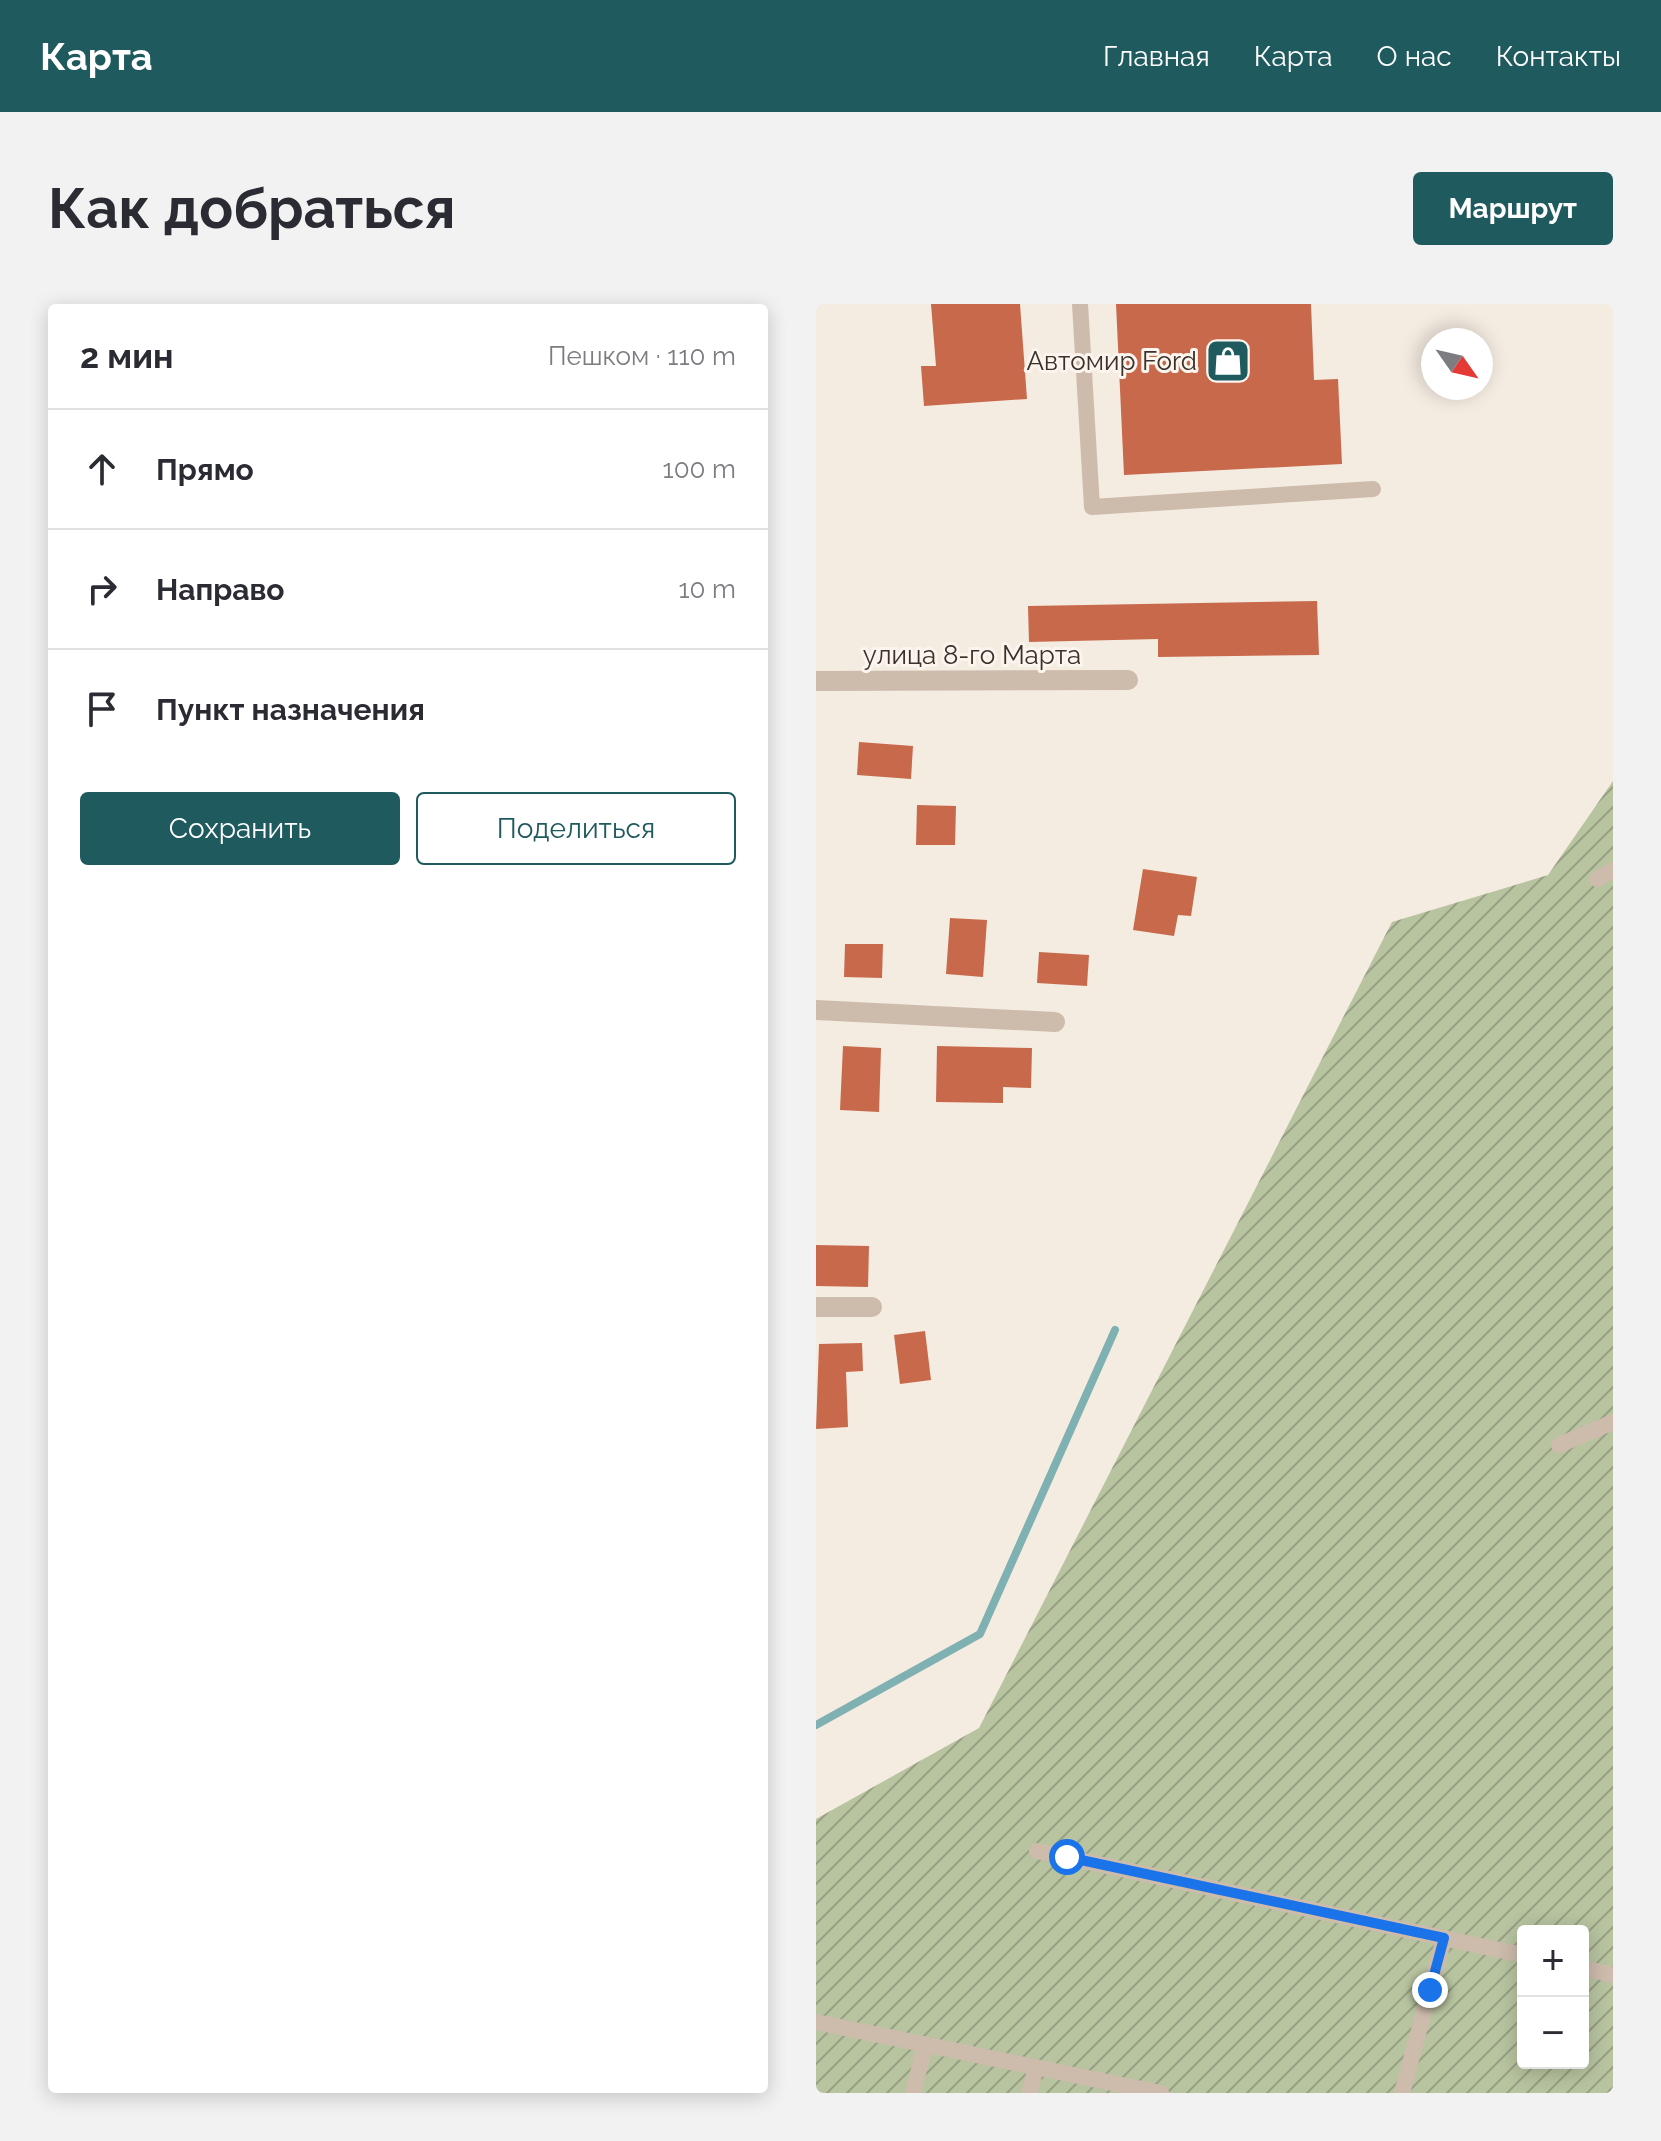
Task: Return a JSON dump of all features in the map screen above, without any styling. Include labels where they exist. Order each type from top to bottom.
[{"type":"street","name":"улица 8-го Марта","points":[[816,681],[1128,680]]},
{"type":"street","points":[[816,1010],[1055,1022]]},
{"type":"street","points":[[816,1307],[872,1307]]},
{"type":"lane","points":[[1080,304],[1092,507],[1373,489]]},
{"type":"lane","points":[[1597,879],[1613,870]]},
{"type":"lane","points":[[1559,1445],[1613,1422]]},
{"type":"lane","points":[[1037,1851],[1517,1954]]},
{"type":"lane","points":[[1402,2093],[1444,1938]]},
{"type":"lane","points":[[1589,1969],[1613,1975]]},
{"type":"lane","points":[[816,2022],[1161,2093]]},
{"type":"lane","points":[[913,2093],[925,2045]]},
{"type":"lane","points":[[1029,2093],[1036,2068]]},
{"type":"green space","points":[[1613,781],[1613,2093],[816,2093],[816,1819],[979,1728],[1392,922],[1548,875]]},
{"type":"building","points":[[931,304],[1020,304],[1027,399],[924,406],[921,366],[936,366]]},
{"type":"building","points":[[1116,304],[1311,304],[1314,380],[1338,379],[1342,464],[1124,475]]},
{"type":"building","points":[[1317,601],[1319,655],[1158,657],[1158,639],[1029,642],[1028,606]]},
{"type":"building","points":[[859,742],[913,746],[911,779],[857,775]]},
{"type":"building","points":[[917,805],[956,806],[955,845],[916,845]]},
{"type":"building","points":[[1143,869],[1197,877],[1191,916],[1178,915],[1174,936],[1133,930]]},
{"type":"building","points":[[950,918],[987,920],[983,977],[946,974]]},
{"type":"building","points":[[845,944],[883,944],[882,978],[844,977]]},
{"type":"building","points":[[1039,952],[1089,955],[1087,986],[1037,983]]},
{"type":"building","points":[[843,1046],[881,1048],[879,1112],[840,1110]]},
{"type":"building","points":[[937,1046],[1032,1048],[1031,1088],[1003,1087],[1003,1103],[936,1102]]},
{"type":"building","points":[[816,1245],[869,1246],[868,1287],[816,1286]]},
{"type":"building","points":[[925,1331],[931,1380],[900,1384],[894,1335]]},
{"type":"building","points":[[862,1343],[863,1371],[846,1372],[848,1427],[816,1429],[819,1344]]},
{"type":"waterway","points":[[816,1725],[980,1634],[1115,1330]]},
{"type":"place","name":"Автомир Ford","points":[[1228,361]]},
{"type":"route","points":[[1067,1857],[1444,1938],[1430,1990]]}]
